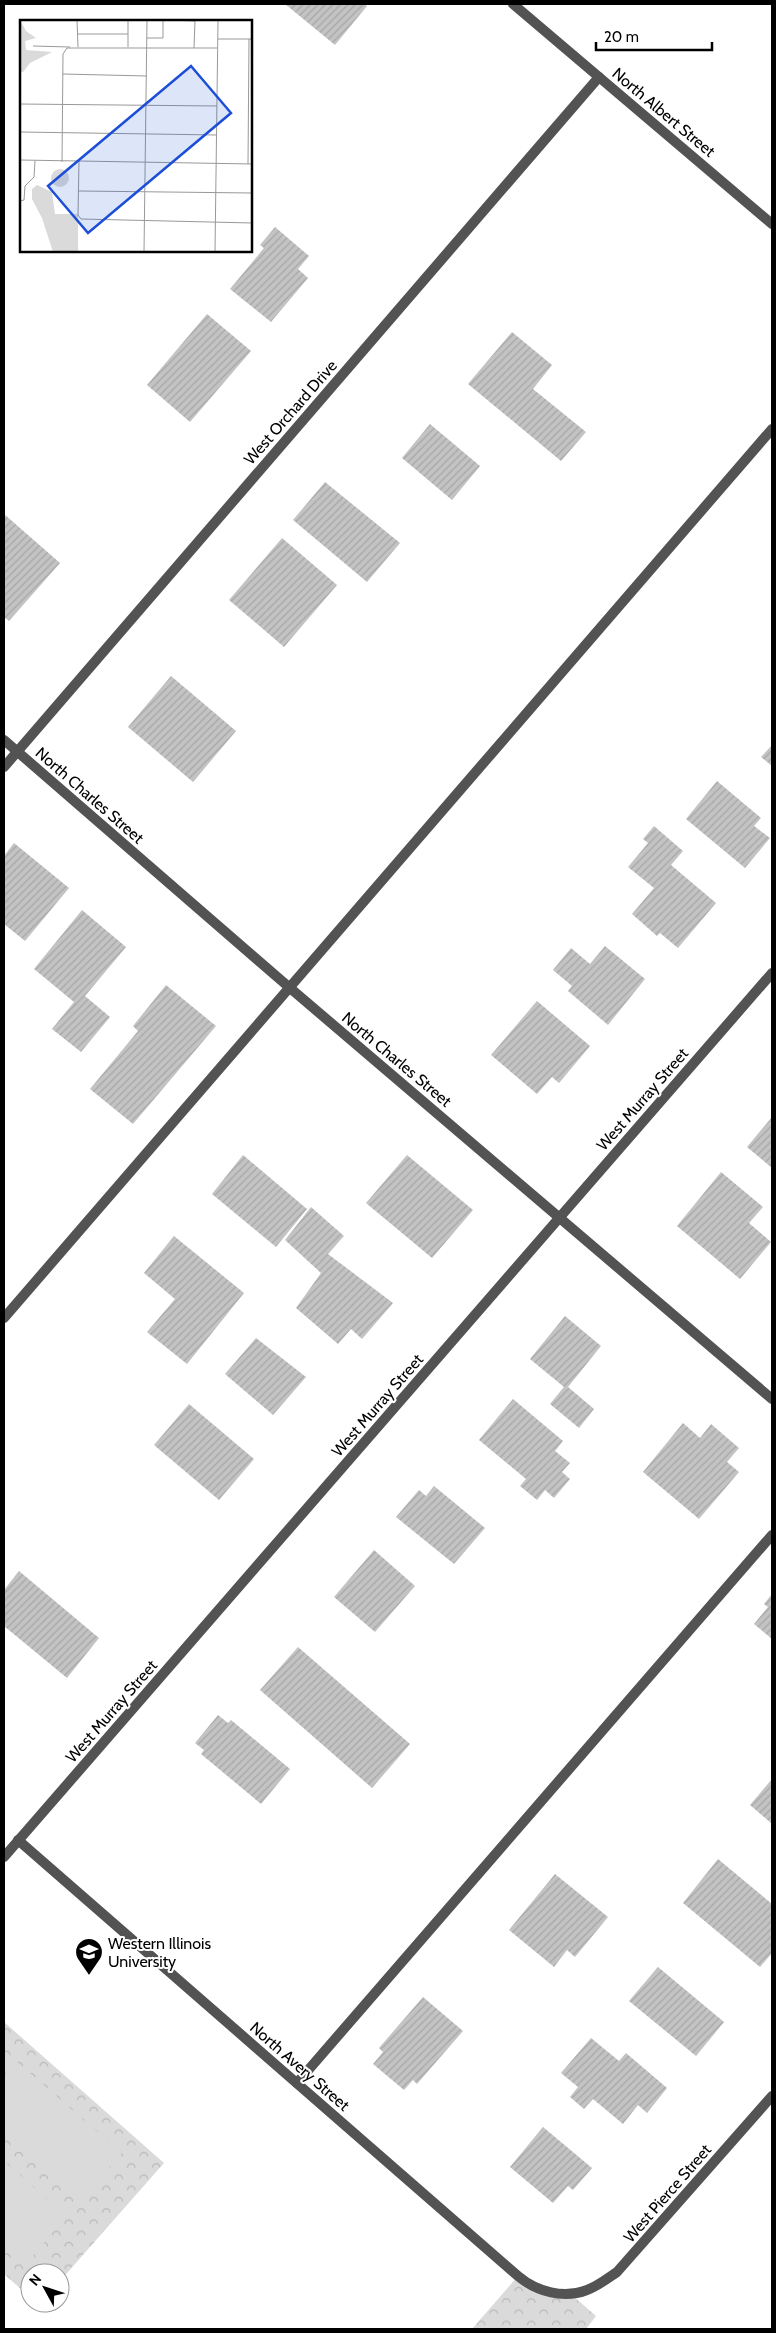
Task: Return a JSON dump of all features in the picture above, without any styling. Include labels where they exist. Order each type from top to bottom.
[{"type":"street","name":"North Albert Street","points":[[513,4],[772,224]]},
{"type":"street","name":"West Orchard Drive","points":[[4,767],[599,77]]},
{"type":"street","points":[[4,1318],[772,429]]},
{"type":"street","name":"North Charles Street","points":[[4,740],[290,988],[772,1399]]},
{"type":"street","name":"West Murray Street","points":[[4,1857],[772,972]]},
{"type":"street","points":[[296,2083],[772,1536]]},
{"type":"street","name":"North Avery Street","points":[[18,1840],[528,2284],[542,2291],[572,2295]]},
{"type":"street","name":"West Pierce Street","points":[[572,2295],[589,2290],[617,2272],[772,2096]]},
{"type":"green space","points":[[4,2022],[164,2163],[70,2270],[70,2263],[20,2263],[20,2288],[4,2274]]},
{"type":"green space","points":[[16,2061],[122,2153],[79,2202],[4,2137],[4,2076]]},
{"type":"green space","points":[[4,2161],[67,2216],[27,2263],[21,2263],[4,2248]]},
{"type":"green space","points":[[518,2276],[528,2284],[572,2295],[596,2316],[586,2329],[472,2329]]},
{"type":"building","points":[[285,4],[364,4],[367,6],[335,45]]},
{"type":"building","points":[[275,227],[309,256],[298,269],[308,278],[271,322],[230,289],[264,248],[260,245]]},
{"type":"building","points":[[207,314],[251,351],[190,422],[147,385]]},
{"type":"building","points":[[512,332],[552,365],[533,389],[586,432],[561,461],[468,384]]},
{"type":"building","points":[[430,424],[480,466],[452,500],[402,458]]},
{"type":"building","points":[[325,482],[400,543],[367,582],[293,520]]},
{"type":"building","points":[[4,514],[60,563],[9,621],[4,617]]},
{"type":"building","points":[[282,538],[337,585],[284,647],[229,600]]},
{"type":"building","points":[[171,676],[236,731],[193,782],[128,727]]},
{"type":"building","points":[[772,745],[772,766],[761,757]]},
{"type":"building","points":[[717,781],[761,818],[754,826],[770,838],[745,868],[686,819]]},
{"type":"building","points":[[654,826],[683,851],[671,865],[716,903],[678,948],[660,933],[657,936],[632,914],[654,888],[628,867],[648,843],[643,839]]},
{"type":"building","points":[[14,843],[69,888],[25,941],[4,924],[4,856]]},
{"type":"building","points":[[82,910],[126,947],[85,996],[110,1017],[81,1052],[52,1029],[74,1002],[34,969]]},
{"type":"building","points":[[605,946],[645,979],[608,1025],[568,991],[572,986],[553,970],[571,948],[590,964]]},
{"type":"building","points":[[166,985],[216,1026],[133,1124],[90,1089],[138,1031],[133,1026]]},
{"type":"building","points":[[537,1001],[590,1046],[559,1083],[552,1077],[537,1094],[491,1055]]},
{"type":"building","points":[[772,1117],[772,1168],[747,1147]]},
{"type":"building","points":[[243,1155],[307,1209],[276,1247],[212,1194]]},
{"type":"building","points":[[407,1155],[473,1210],[432,1258],[366,1203]]},
{"type":"building","points":[[721,1172],[763,1207],[749,1223],[771,1242],[740,1279],[677,1226]]},
{"type":"building","points":[[311,1207],[344,1236],[328,1254],[393,1303],[362,1339],[351,1329],[338,1344],[296,1308],[321,1273],[285,1240]]},
{"type":"building","points":[[174,1236],[244,1293],[187,1364],[147,1332],[175,1299],[144,1273]]},
{"type":"building","points":[[565,1316],[601,1346],[568,1387],[594,1409],[579,1428],[550,1404],[564,1387],[530,1359]]},
{"type":"building","points":[[256,1338],[306,1377],[273,1415],[225,1374]]},
{"type":"building","points":[[513,1399],[563,1441],[555,1451],[570,1463],[562,1472],[570,1479],[554,1498],[545,1490],[537,1500],[520,1486],[526,1479],[479,1440]]},
{"type":"building","points":[[189,1404],[254,1459],[219,1500],[154,1445]]},
{"type":"building","points":[[683,1423],[700,1438],[711,1424],[739,1448],[727,1462],[739,1472],[699,1519],[643,1472]]},
{"type":"building","points":[[434,1486],[485,1528],[454,1564],[396,1517],[419,1490],[426,1496]]},
{"type":"building","points":[[374,1550],[415,1586],[375,1632],[334,1597]]},
{"type":"building","points":[[19,1571],[99,1638],[67,1678],[4,1626],[4,1590]]},
{"type":"building","points":[[772,1594],[772,1639],[754,1624],[768,1607],[764,1604]]},
{"type":"building","points":[[298,1647],[410,1744],[372,1788],[260,1690]]},
{"type":"building","points":[[218,1715],[228,1723],[231,1720],[290,1769],[261,1804],[201,1754],[204,1750],[195,1743]]},
{"type":"building","points":[[772,1779],[772,1824],[750,1805]]},
{"type":"building","points":[[718,1859],[772,1904],[772,1953],[760,1967],[683,1903]]},
{"type":"building","points":[[555,1874],[608,1917],[575,1957],[567,1950],[554,1967],[509,1930]]},
{"type":"building","points":[[658,1967],[724,2022],[696,2056],[629,2001]]},
{"type":"building","points":[[423,1997],[463,2031],[417,2084],[413,2080],[404,2090],[373,2064],[383,2052],[379,2048]]},
{"type":"building","points":[[591,2038],[619,2061],[626,2053],[667,2088],[647,2113],[638,2105],[623,2124],[593,2099],[584,2109],[570,2097],[578,2087],[561,2073]]},
{"type":"building","points":[[543,2127],[592,2168],[573,2190],[568,2186],[553,2203],[510,2167]]},
{"type":"place","name":"Western Illinois University","points":[[89,1976]]}]
